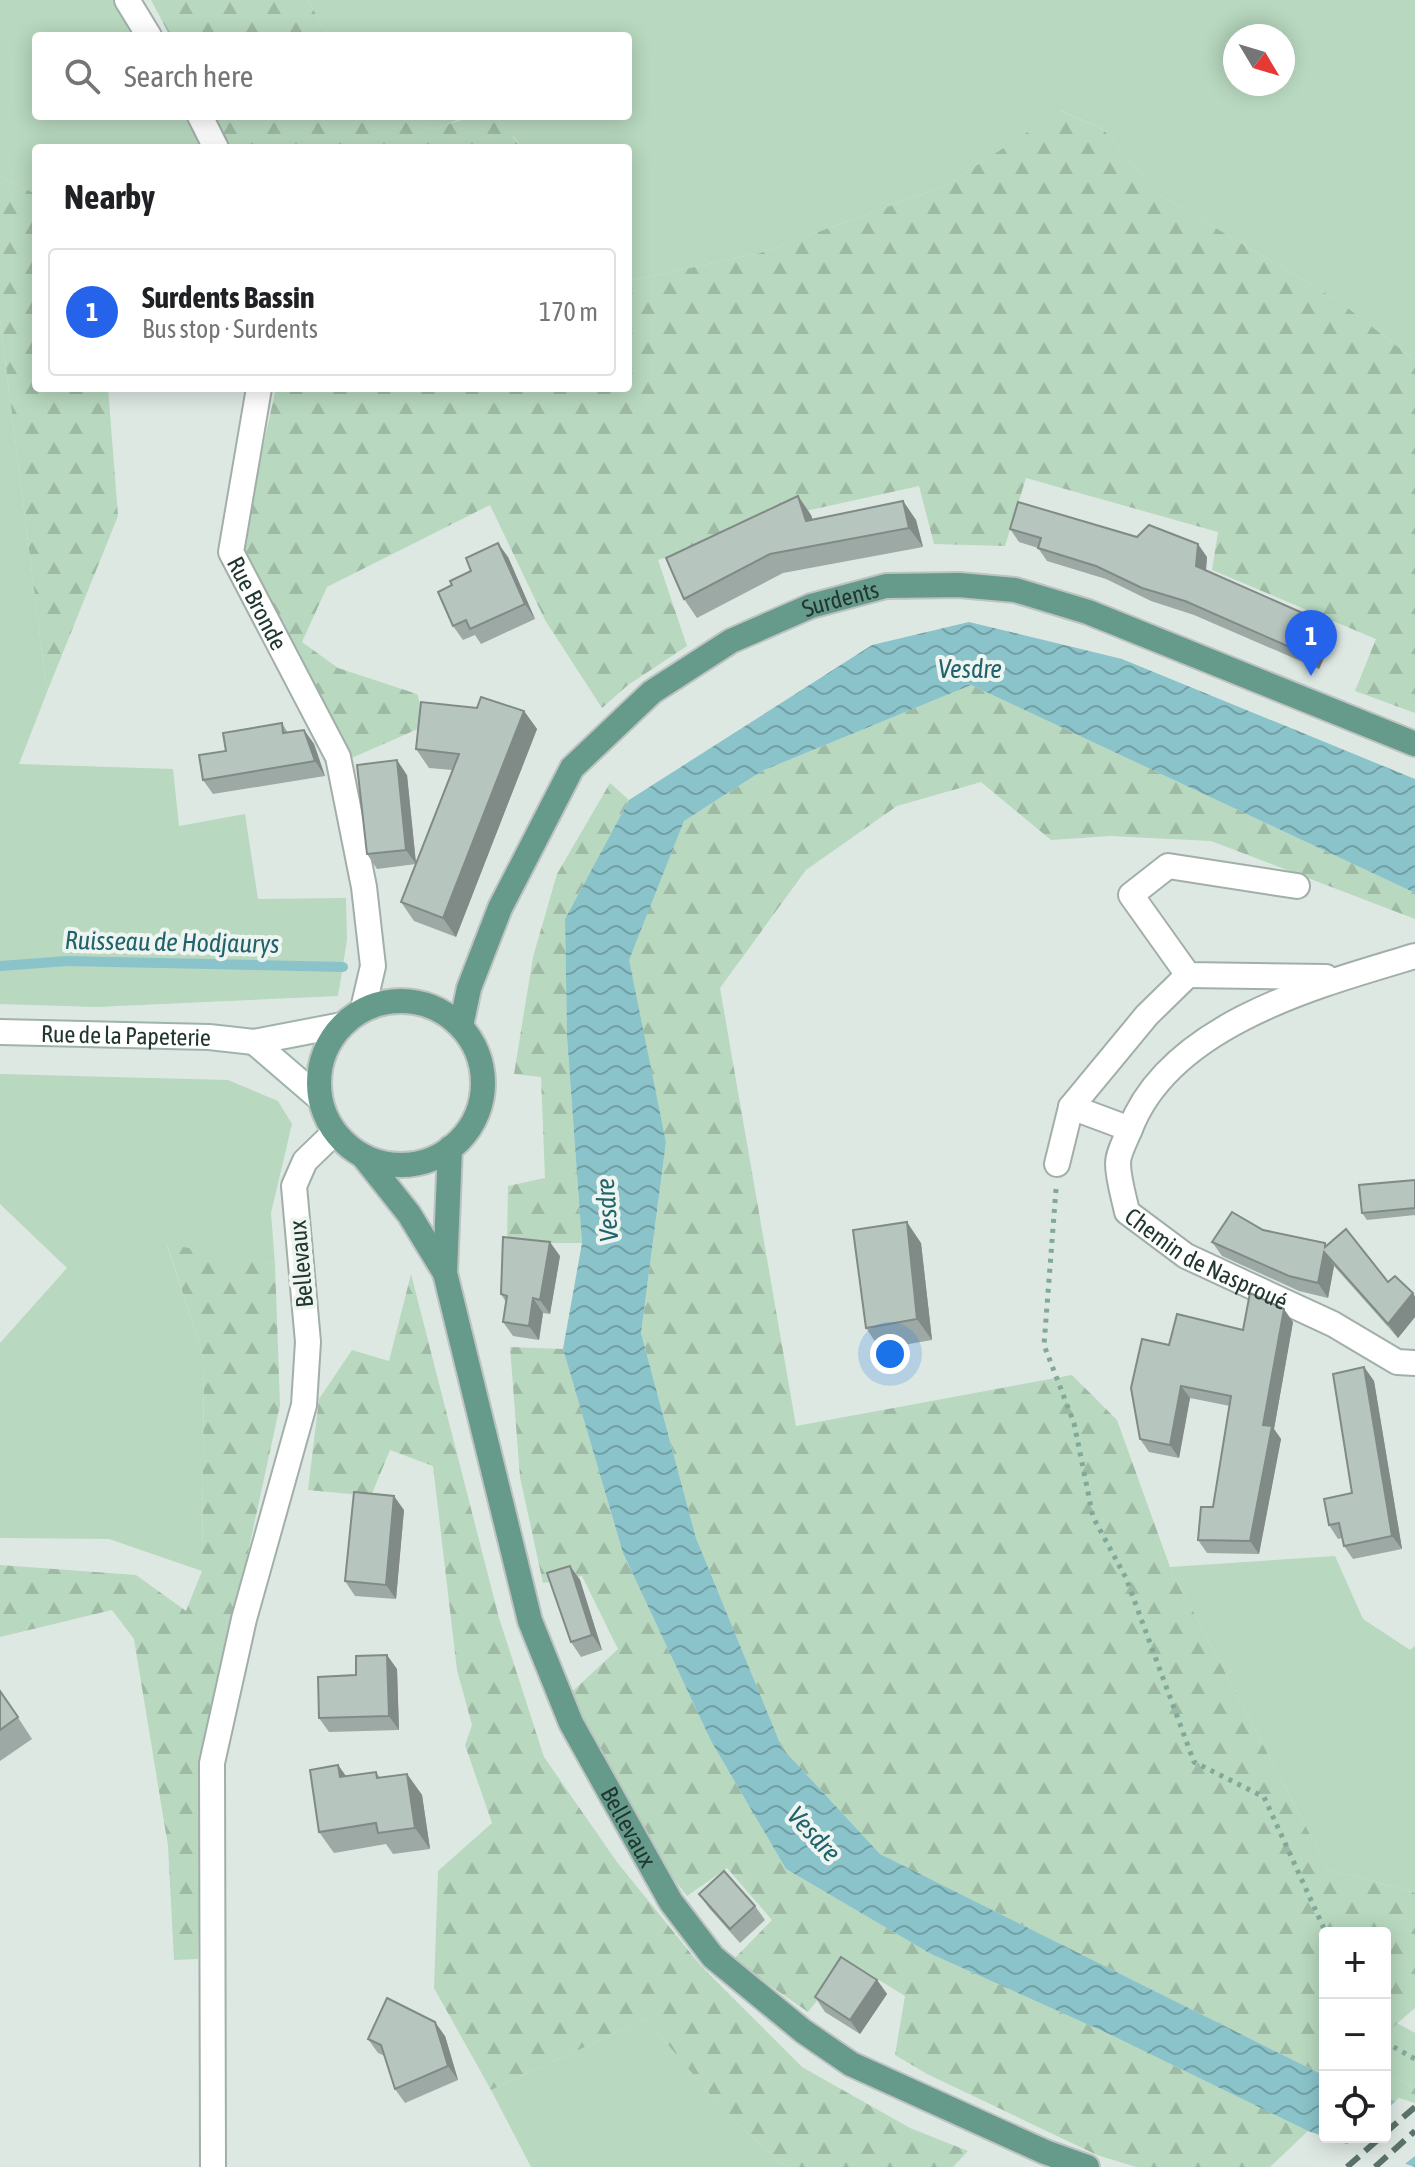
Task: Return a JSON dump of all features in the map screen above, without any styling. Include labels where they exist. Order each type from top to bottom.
[{"type":"main road","name":"Surdents","points":[[461,1026],[469,988],[500,908],[572,768],[652,692],[731,641],[811,606],[886,586],[959,585],[1015,590],[1088,612],[1415,744]]},
{"type":"main road","points":[[389,1001],[415,1002],[440,1010],[461,1026],[474,1045],[482,1066],[483,1089],[478,1112],[467,1132],[450,1148],[431,1160],[408,1165],[385,1164],[363,1156],[335,1132],[319,1098],[317,1080],[327,1046],[342,1025],[363,1009],[389,1001]]},
{"type":"main road","name":"Bellevaux","points":[[450,1148],[445,1273],[530,1621],[571,1723],[671,1902],[713,1957],[803,2031],[851,2064],[1045,2152],[1087,2167]]},
{"type":"main road","name":"Bellevaux","points":[[363,1156],[409,1214],[445,1273]]},
{"type":"street","points":[[127,0],[147,32]]},
{"type":"street","points":[[202,120],[214,144]]},
{"type":"street","name":"Rue Bronde","points":[[258,392],[231,552],[338,757],[364,887],[373,966],[363,1009]]},
{"type":"street","points":[[1188,975],[1131,895],[1168,866],[1297,886]]},
{"type":"street","name":"Chemin de Nasproué","points":[[1415,956],[1344,977],[1253,1012],[1192,1049],[1138,1107],[1117,1162],[1127,1212],[1186,1256],[1333,1324],[1397,1362],[1415,1363]]},
{"type":"street","points":[[1057,1164],[1071,1107],[1147,1015],[1188,975],[1344,977]]},
{"type":"street","name":"Rue de la Papeterie","points":[[0,1032],[209,1037],[254,1042],[342,1025]]},
{"type":"street","points":[[254,1042],[319,1098]]},
{"type":"street","points":[[1071,1107],[1130,1129]]},
{"type":"street","name":"Bellevaux","points":[[213,2167],[212,1763],[244,1619],[304,1405],[308,1342],[294,1186],[305,1161],[335,1132]]},
{"type":"path","points":[[1057,1164],[1044,1345],[1074,1423],[1093,1517],[1126,1578],[1194,1762],[1264,1797],[1323,1927]]},
{"type":"path","points":[[1391,2045],[1415,2059]]},
{"type":"green space","points":[[0,0],[120,0],[140,32],[32,32],[32,120],[193,120],[203,144],[32,144],[32,192],[0,177]]},
{"type":"green space","points":[[151,0],[307,0],[327,32],[168,32]]},
{"type":"green space","points":[[307,0],[1415,0],[1415,360],[1340,302],[1157,193],[1103,129],[1061,111],[945,186],[760,253],[632,280],[632,144],[519,144],[488,120],[632,120],[632,32],[327,32]]},
{"type":"green space","points":[[1060,111],[1103,129],[1157,193],[1340,302],[1415,360],[1415,713],[1355,691],[1376,639],[1212,570],[1218,532],[1026,478],[1005,546],[934,544],[919,486],[801,512],[658,560],[687,646],[628,685],[602,708],[545,620],[490,505],[327,587],[302,642],[338,668],[417,694],[427,725],[347,760],[239,555],[275,392],[632,392],[632,280],[760,253],[945,186]]},
{"type":"green space","points":[[213,120],[403,120],[434,130],[461,120],[489,120],[502,126],[519,144],[222,144]]},
{"type":"green space","points":[[403,120],[458,120],[434,130]]},
{"type":"green space","points":[[0,177],[32,192],[32,392],[108,392],[118,516],[47,692],[0,319]]},
{"type":"green space","points":[[0,319],[47,692],[19,764],[173,769],[179,826],[245,814],[258,899],[346,898],[347,940],[338,996],[97,1007],[0,1004]]},
{"type":"green space","points":[[971,685],[1415,893],[1415,919],[1211,841],[1110,836],[1051,840],[981,782],[897,806],[806,870],[720,988],[796,1426],[1072,1375],[1117,1420],[1170,1567],[1328,1869],[1415,1893],[1415,2008],[1391,2029],[1391,1927],[1319,1927],[1319,2073],[880,1854],[782,1748],[696,1538],[641,1333],[666,1142],[628,960],[684,821],[762,771]]},
{"type":"green space","points":[[610,783],[629,800],[565,919],[567,1037],[582,1243],[507,1243],[508,1186],[545,1178],[541,1077],[514,1074],[533,957],[557,874]]},
{"type":"green space","points":[[0,1074],[228,1080],[278,1101],[292,1124],[271,1213],[275,1264],[167,1245],[204,1359],[202,1571],[109,1539],[0,1538],[0,1343],[67,1268],[0,1204]]},
{"type":"green space","points":[[167,1244],[275,1264],[280,1405],[204,1755],[198,1959],[174,1960],[168,1846],[134,1639],[112,1610],[0,1637],[0,1565],[136,1575],[186,1611],[202,1571],[204,1359]]},
{"type":"green space","points":[[411,1274],[499,1618],[544,1757],[617,1862],[701,1966],[802,2067],[910,2128],[968,2151],[953,2167],[786,2167],[725,2112],[646,2019],[491,2090],[434,1988],[438,1871],[492,1823],[465,1745],[472,1725],[457,1670],[433,1466],[390,1450],[371,1496],[308,1490],[319,1399],[352,1350],[389,1361]]},
{"type":"green space","points":[[510,1347],[563,1349],[623,1553],[711,1741],[786,1869],[931,1954],[1109,2034],[1308,2131],[1270,2167],[1136,2167],[1097,2155],[927,2074],[895,2055],[905,1996],[848,1961],[808,2012],[733,1960],[772,1920],[727,1868],[687,1896],[600,1784],[562,1701],[618,1649],[582,1576],[543,1583],[520,1477]]},
{"type":"green space","points":[[1335,1556],[1363,1619],[1410,1650],[1415,1646],[1415,1893],[1328,1869],[1170,1567]]},
{"type":"green space","points":[[646,2019],[725,2112],[786,2167],[531,2167],[491,2090]]},
{"type":"green space","points":[[1395,2022],[1415,2033],[1415,2088],[1391,2076],[1391,2027]]},
{"type":"green space","points":[[1391,2076],[1415,2088],[1415,2107],[1391,2100]]},
{"type":"water","name":"Vesdre","points":[[969,622],[1122,659],[1415,779],[1415,893],[971,685],[762,771],[684,821],[629,960],[666,1142],[641,1333],[696,1538],[782,1748],[880,1854],[1319,2073],[1319,2135],[1109,2034],[931,1954],[786,1869],[711,1741],[623,1553],[563,1349],[582,1243],[567,1037],[565,919],[629,800],[872,645]]},
{"type":"water","points":[[1391,2100],[1415,2107],[1415,2167],[1344,2143],[1391,2143]]},
{"type":"pier","points":[[1399,2098],[1415,2103],[1415,2156],[1401,2167],[1343,2148],[1348,2143],[1391,2143],[1391,2105]]},
{"type":"building","points":[[798,496],[806,521],[903,501],[909,528],[770,554],[684,599],[666,558]]},
{"type":"building","points":[[1018,502],[1137,537],[1149,525],[1198,544],[1196,566],[1323,622],[1310,656],[1185,601],[1142,588],[1096,566],[1038,548],[1041,538],[1010,529]]},
{"type":"building","points":[[498,543],[525,604],[470,629],[466,620],[453,626],[438,592],[452,585],[450,581],[471,571],[466,558]]},
{"type":"building","points":[[481,697],[524,711],[443,918],[401,902],[459,754],[416,749],[421,702],[477,708]]},
{"type":"building","points":[[282,723],[283,733],[304,730],[315,761],[203,780],[199,755],[226,751],[223,733]]},
{"type":"building","points":[[397,760],[406,850],[367,854],[357,765]]},
{"type":"building","points":[[1415,1180],[1415,1208],[1362,1213],[1359,1185]]},
{"type":"building","points":[[1232,1212],[1263,1230],[1325,1243],[1325,1247],[1346,1229],[1388,1282],[1395,1276],[1413,1293],[1388,1324],[1324,1252],[1318,1283],[1289,1276],[1212,1242]]},
{"type":"building","points":[[907,1222],[917,1319],[866,1328],[853,1230]]},
{"type":"building","points":[[503,1237],[550,1242],[540,1300],[533,1298],[529,1326],[503,1322],[507,1296],[501,1294]]},
{"type":"building","points":[[1250,1293],[1284,1309],[1263,1425],[1272,1426],[1250,1541],[1198,1540],[1201,1507],[1213,1507],[1231,1396],[1181,1386],[1170,1445],[1140,1439],[1131,1388],[1142,1339],[1169,1345],[1177,1314],[1243,1330]]},
{"type":"building","points":[[1364,1367],[1392,1536],[1344,1546],[1339,1523],[1329,1525],[1324,1499],[1352,1493],[1333,1374]]},
{"type":"building","points":[[354,1492],[394,1496],[386,1585],[345,1581]]},
{"type":"building","points":[[570,1566],[592,1635],[571,1642],[547,1573]]},
{"type":"building","points":[[387,1655],[389,1716],[319,1718],[318,1677],[356,1675],[356,1656]]},
{"type":"building","points":[[0,1691],[18,1717],[0,1730]]},
{"type":"building","points":[[338,1765],[340,1777],[376,1772],[377,1778],[407,1774],[415,1828],[378,1833],[376,1823],[319,1832],[310,1770]]},
{"type":"building","points":[[724,1871],[755,1906],[730,1929],[699,1894]]},
{"type":"building","points":[[841,1957],[877,1980],[850,2020],[815,1997]]},
{"type":"building","points":[[387,1998],[435,2022],[448,2066],[395,2089],[381,2045],[368,2039]]},
{"type":"waterway","name":"Ruisseau de Hodjaurys","points":[[0,966],[67,961],[343,967]]},
{"type":"railway","points":[[1391,2128],[1415,2107]]},
{"type":"railway","points":[[1375,2167],[1415,2131]]},
{"type":"railway","points":[[1347,2167],[1374,2143]]},
{"type":"place","name":"Surdents Bassin","points":[[1311,676]]}]
